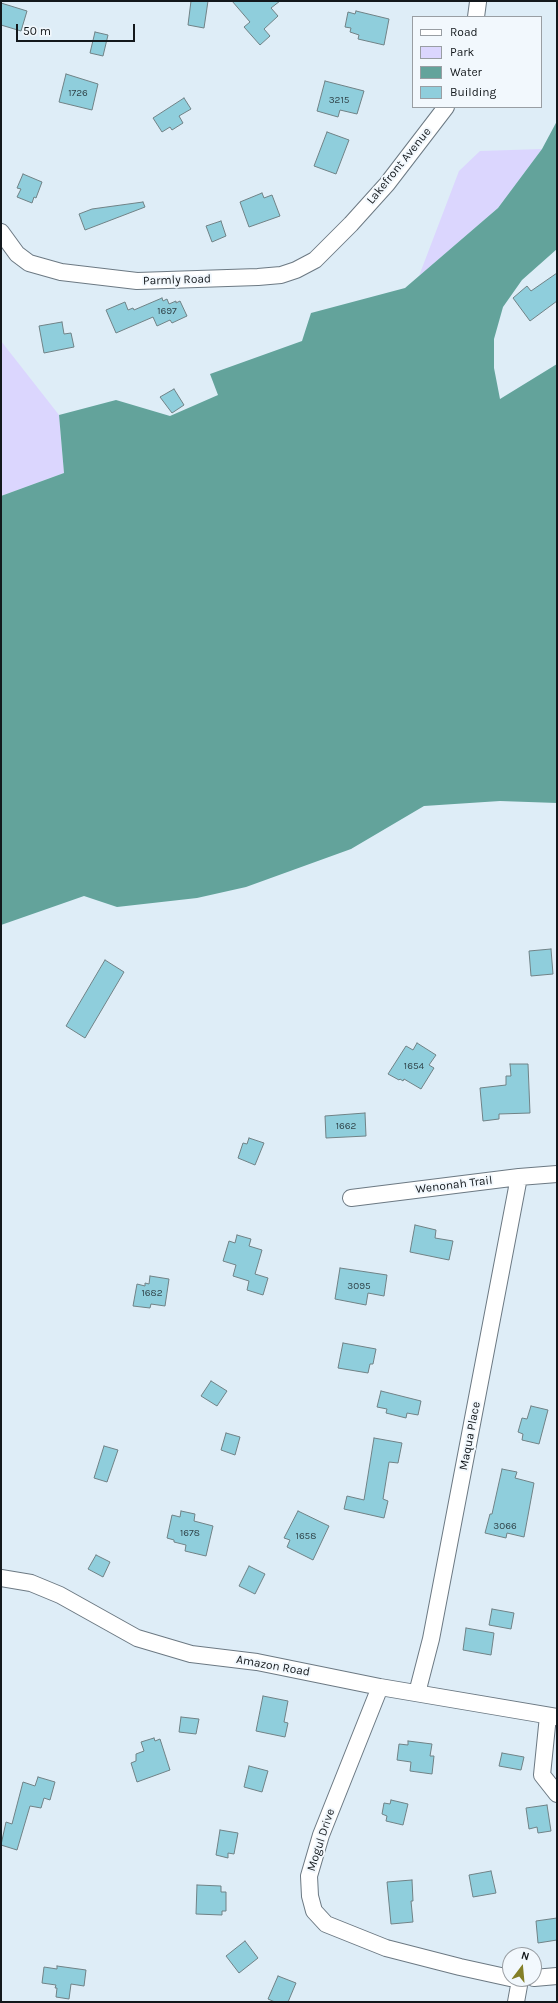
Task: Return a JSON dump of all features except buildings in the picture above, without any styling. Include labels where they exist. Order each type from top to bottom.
[{"type":"street","name":"Lakefront Avenue","points":[[351,224],[387,184],[445,108]]},
{"type":"street","name":"Parmly Road","points":[[1,232],[17,254],[29,263],[61,272],[137,281],[258,277],[282,274],[296,270],[315,260],[351,224]]},
{"type":"street","name":"Wenonah Trail","points":[[351,1198],[519,1177],[557,1174]]},
{"type":"street","name":"Maqua Place","points":[[417,1693],[431,1639],[519,1177]]},
{"type":"street","name":"Amazon Road","points":[[1,1578],[31,1583],[60,1595],[137,1638],[191,1654],[257,1662],[380,1687],[552,1716]]},
{"type":"street","name":"Mogul Drive","points":[[380,1687],[320,1834],[310,1876],[310,1896],[314,1911],[326,1924],[386,1948],[460,1967],[502,1975]]},
{"type":"street","points":[[552,1716],[542,1775],[557,1794]]},
{"type":"street","name":"Mogul Drive","points":[[542,1977],[557,1976]]},
{"type":"street","points":[[516,2002],[520,1987]]},
{"type":"green space","points":[[542,149],[498,208],[419,276],[459,171],[480,151]]},
{"type":"green space","points":[[1,341],[59,415],[64,473],[1,496]]},
{"type":"water","points":[[557,121],[557,249],[522,280],[503,307],[494,339],[494,368],[500,399],[557,364],[557,803],[500,801],[424,806],[351,849],[246,887],[197,898],[117,907],[84,896],[1,925],[1,496],[64,473],[59,415],[116,400],[170,416],[218,395],[210,374],[302,341],[311,313],[405,288],[498,208],[542,149]]}]
